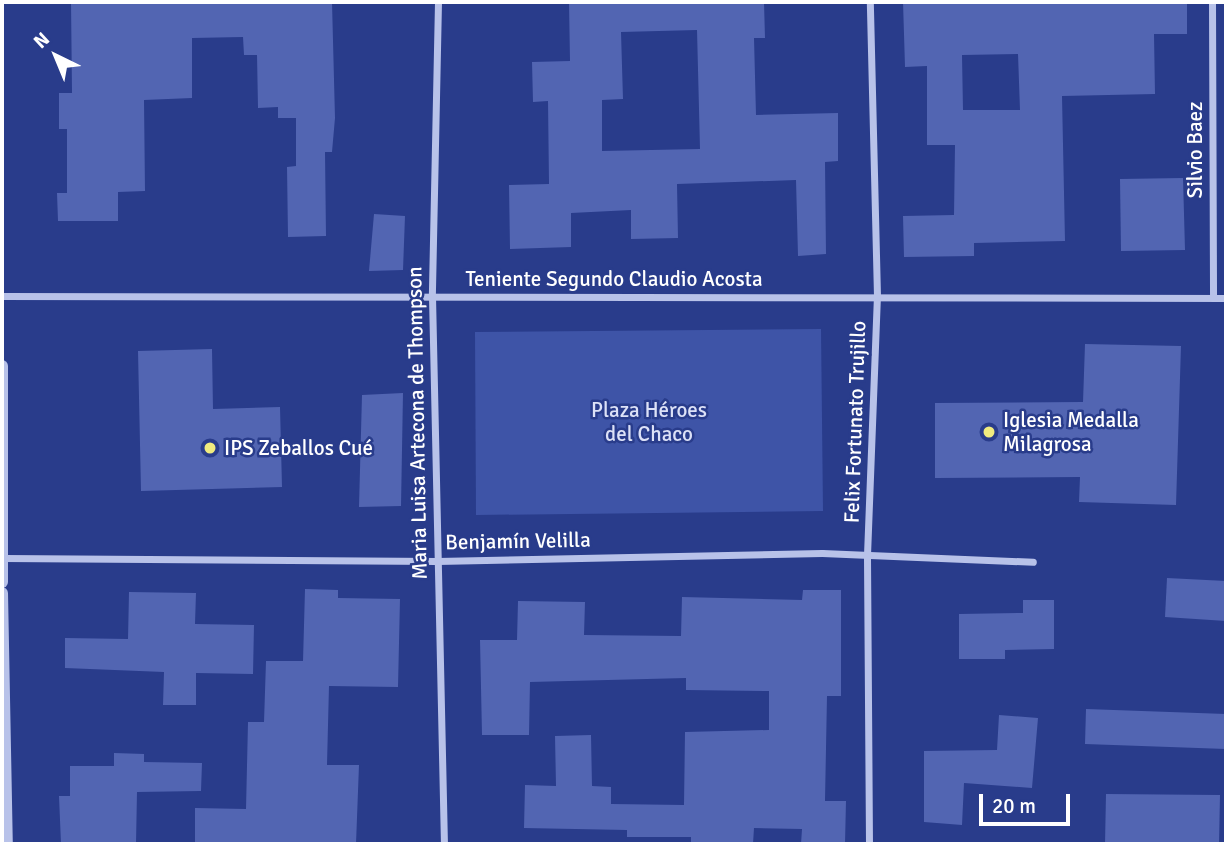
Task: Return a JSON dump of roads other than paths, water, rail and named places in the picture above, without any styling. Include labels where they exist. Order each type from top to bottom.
[{"type":"street","name":"Maria Luisa Artecona de Thompson","points":[[438,2],[432,296],[444,844]]},
{"type":"street","name":"Felix Fortunato Trujillo","points":[[869,844],[867,555],[877,296],[870,2]]},
{"type":"street","name":"Silvio Baez","points":[[1212,2],[1213,299]]},
{"type":"street","name":"Teniente Segundo Claudio Acosta","points":[[2,296],[1226,298]]},
{"type":"street","points":[[2,366],[2,582]]},
{"type":"street","name":"Benjamín Velilla","points":[[4,558],[437,561],[867,555],[1033,562]]},
{"type":"street","points":[[2,593],[7,844]]},
{"type":"place","name":"Iglesia Medalla Milagrosa","points":[[989,432]]},
{"type":"place","name":"IPS Zeballos Cué","points":[[210,448]]},
{"type":"park label","name":"Plaza Héroes del Chaco","points":[[649,422]]}]
